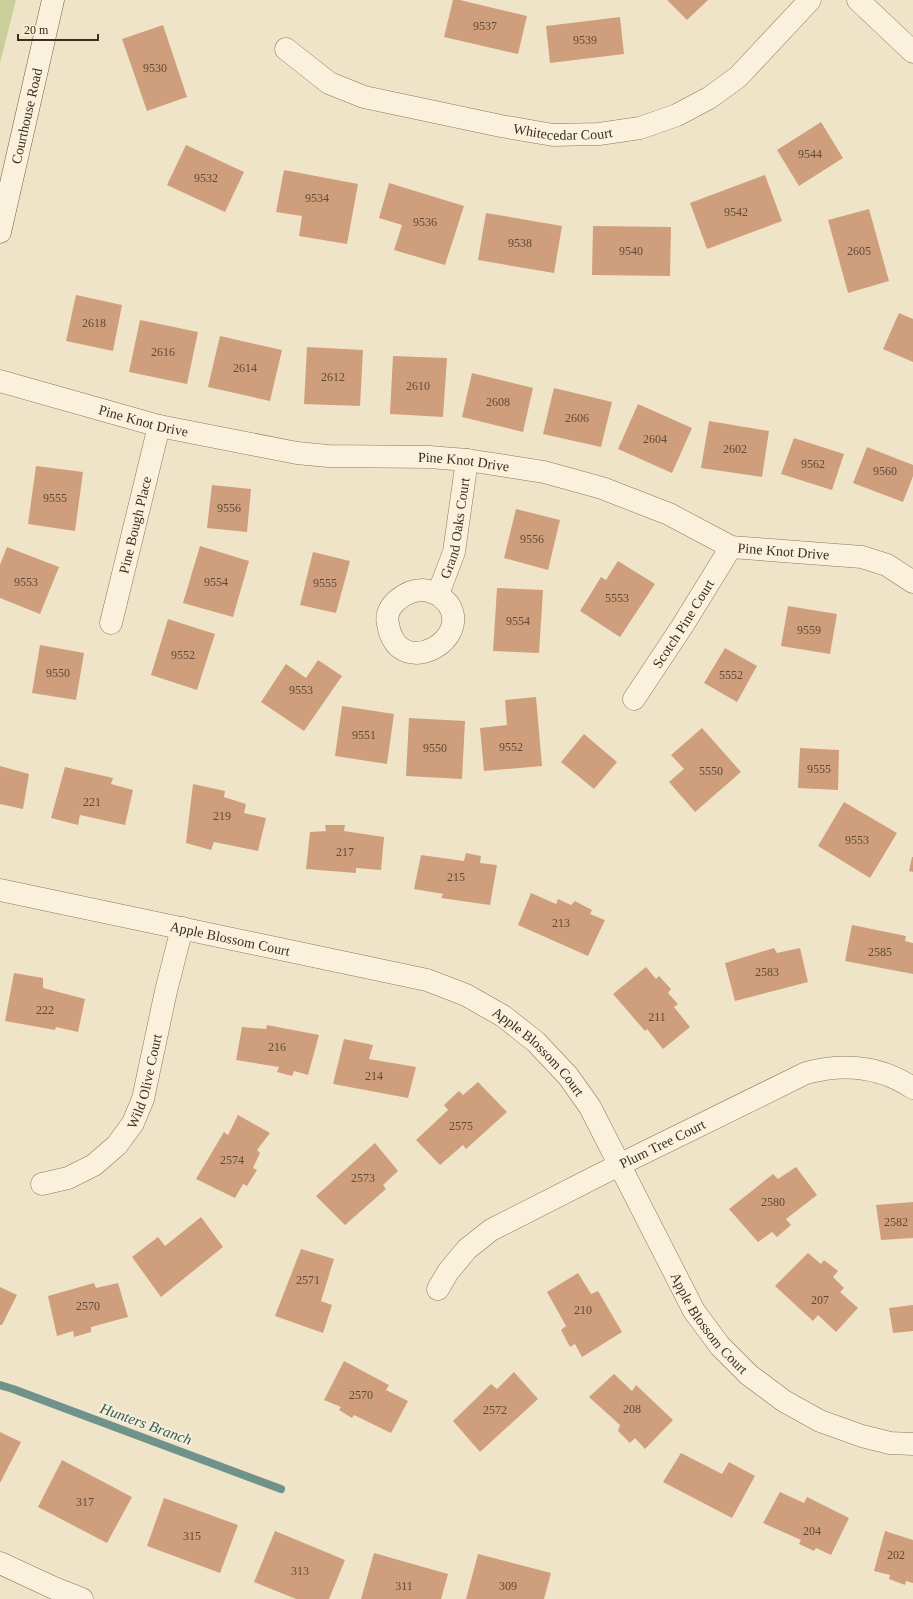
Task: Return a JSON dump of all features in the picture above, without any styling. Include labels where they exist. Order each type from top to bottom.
[{"type":"street","name":"Courthouse Road","points":[[0,232],[53,0]]},
{"type":"street","name":"Whitecedar Court","points":[[286,49],[329,83],[364,97],[501,126],[553,135],[599,134],[640,128],[677,115],[709,98],[738,76],[810,0]]},
{"type":"street","points":[[858,0],[913,52]]},
{"type":"street","name":"Pine Knot Drive","points":[[0,381],[159,426],[305,454],[328,456],[429,457],[467,460],[544,472],[602,488],[669,514],[731,547],[862,557],[887,565],[913,582]]},
{"type":"street","name":"Pine Bough Place","points":[[111,623],[159,426]]},
{"type":"street","name":"Grand Oaks Court","points":[[438,594],[454,552],[467,460]]},
{"type":"street","name":"Scotch Pine Court","points":[[634,699],[683,625],[731,547]]},
{"type":"street","name":"Apple Blossom Court","points":[[0,890],[427,980],[466,995],[504,1016],[536,1042],[568,1076],[590,1107],[694,1312],[720,1346],[749,1376],[784,1401],[820,1421],[862,1436],[890,1443],[913,1444]]},
{"type":"street","name":"Wild Olive Court","points":[[42,1184],[68,1178],[94,1165],[117,1145],[133,1123],[144,1099],[166,991],[182,928]]},
{"type":"street","name":"Plum Tree Court","points":[[438,1289],[448,1272],[467,1249],[491,1230],[806,1073],[824,1068],[851,1067],[878,1071],[903,1081],[913,1088]]},
{"type":"street","points":[[0,1563],[82,1599]]},
{"type":"green space","points":[[0,0],[16,0],[0,63]]},
{"type":"building","points":[[453,0],[460,0],[527,16],[518,54],[444,37]]},
{"type":"building","points":[[667,0],[708,0],[687,20]]},
{"type":"building","points":[[620,17],[624,54],[550,63],[546,26]]},
{"type":"building","points":[[163,25],[187,97],[147,111],[122,39]]},
{"type":"building","points":[[821,122],[843,158],[799,186],[777,150]]},
{"type":"building","points":[[186,145],[244,172],[225,212],[167,185]]},
{"type":"building","points":[[284,170],[358,184],[347,244],[299,236],[302,216],[276,212]]},
{"type":"building","points":[[765,175],[782,221],[707,249],[690,203]]},
{"type":"building","points":[[389,183],[464,206],[445,265],[394,250],[402,225],[379,218]]},
{"type":"building","points":[[869,209],[889,281],[848,293],[828,220]]},
{"type":"building","points":[[486,213],[562,226],[554,273],[478,260]]},
{"type":"building","points":[[593,226],[671,227],[670,276],[592,275]]},
{"type":"building","points":[[76,295],[122,305],[113,351],[66,341]]},
{"type":"building","points":[[899,313],[913,319],[913,362],[883,349]]},
{"type":"building","points":[[140,320],[198,332],[187,384],[129,372]]},
{"type":"building","points":[[220,336],[282,350],[270,401],[208,387]]},
{"type":"building","points":[[307,347],[363,350],[360,406],[304,404]]},
{"type":"building","points":[[393,356],[447,358],[443,417],[390,414]]},
{"type":"building","points":[[472,373],[533,388],[523,432],[462,417]]},
{"type":"building","points":[[554,388],[612,402],[601,447],[543,434]]},
{"type":"building","points":[[638,404],[692,428],[672,473],[618,449]]},
{"type":"building","points":[[709,421],[769,431],[762,477],[701,468]]},
{"type":"building","points":[[794,438],[844,454],[832,490],[781,474]]},
{"type":"building","points":[[867,447],[913,465],[913,476],[903,502],[853,483]]},
{"type":"building","points":[[36,466],[83,472],[75,531],[28,524]]},
{"type":"building","points":[[212,485],[251,489],[247,532],[207,528]]},
{"type":"building","points":[[516,509],[560,520],[548,570],[504,558]]},
{"type":"building","points":[[200,546],[249,561],[233,617],[183,603]]},
{"type":"building","points":[[7,547],[59,567],[40,614],[0,598],[0,565]]},
{"type":"building","points":[[313,552],[350,561],[336,613],[300,605]]},
{"type":"building","points":[[618,561],[655,584],[620,637],[580,611],[601,577],[606,580]]},
{"type":"building","points":[[497,588],[543,590],[539,653],[493,651]]},
{"type":"building","points":[[788,606],[837,614],[830,654],[781,646]]},
{"type":"building","points":[[168,619],[215,634],[197,690],[151,675]]},
{"type":"building","points":[[40,645],[84,653],[76,700],[32,693]]},
{"type":"building","points":[[725,648],[757,666],[737,702],[704,683]]},
{"type":"building","points":[[318,660],[342,676],[304,731],[261,702],[286,664],[306,678]]},
{"type":"building","points":[[536,697],[542,766],[484,771],[480,728],[507,725],[505,700]]},
{"type":"building","points":[[342,706],[394,714],[387,764],[335,756]]},
{"type":"building","points":[[409,718],[465,721],[462,779],[406,776]]},
{"type":"building","points":[[702,728],[741,772],[695,812],[669,782],[684,769],[671,755]]},
{"type":"building","points":[[584,734],[617,762],[594,789],[561,762]]},
{"type":"building","points":[[800,748],[839,750],[838,790],[798,788]]},
{"type":"building","points":[[0,766],[29,774],[23,809],[0,804]]},
{"type":"building","points":[[65,767],[113,778],[111,784],[133,790],[125,825],[80,815],[78,825],[51,818]]},
{"type":"building","points":[[193,784],[225,791],[224,797],[246,804],[244,813],[266,818],[258,851],[214,842],[211,850],[186,843]]},
{"type":"building","points":[[844,802],[897,833],[870,878],[818,846]]},
{"type":"building","points":[[325,825],[345,825],[344,831],[384,837],[381,870],[356,868],[356,873],[306,869],[310,832],[326,831]]},
{"type":"building","points":[[466,853],[481,856],[480,863],[497,865],[490,905],[441,898],[443,894],[414,889],[421,855],[464,861]]},
{"type":"building","points":[[913,857],[913,872],[909,871]]},
{"type":"building","points":[[531,893],[556,904],[558,899],[571,905],[575,901],[592,910],[590,914],[605,920],[588,956],[518,925]]},
{"type":"building","points":[[852,925],[906,936],[905,941],[913,943],[913,974],[845,961]]},
{"type":"building","points":[[774,948],[777,953],[800,948],[808,982],[735,1001],[725,963]]},
{"type":"building","points":[[646,967],[656,979],[659,976],[671,989],[668,993],[678,1004],[674,1007],[690,1027],[663,1049],[647,1029],[645,1031],[613,994]]},
{"type":"building","points":[[14,973],[43,978],[43,988],[85,999],[78,1032],[56,1027],[55,1030],[5,1021]]},
{"type":"building","points":[[267,1025],[319,1035],[308,1075],[294,1071],[292,1076],[277,1072],[279,1067],[236,1060],[242,1027],[266,1029]]},
{"type":"building","points":[[344,1039],[373,1045],[369,1059],[416,1067],[408,1098],[333,1084]]},
{"type":"building","points":[[478,1082],[507,1112],[466,1149],[463,1145],[440,1165],[416,1140],[448,1110],[444,1105],[459,1091],[463,1095]]},
{"type":"building","points":[[238,1115],[270,1133],[257,1150],[260,1153],[253,1168],[257,1170],[247,1186],[243,1184],[235,1198],[196,1179],[224,1132],[228,1135]]},
{"type":"building","points":[[375,1143],[398,1171],[383,1185],[386,1189],[345,1225],[316,1196]]},
{"type":"building","points":[[796,1167],[817,1195],[786,1219],[791,1225],[777,1237],[772,1232],[758,1242],[729,1209],[773,1174],[778,1179]]},
{"type":"building","points":[[913,1202],[913,1238],[881,1240],[876,1205]]},
{"type":"building","points":[[201,1217],[223,1247],[161,1297],[132,1257],[158,1237],[165,1246]]},
{"type":"building","points":[[301,1249],[334,1259],[321,1301],[332,1305],[323,1333],[275,1316]]},
{"type":"building","points":[[808,1253],[821,1264],[824,1260],[838,1271],[833,1277],[844,1288],[840,1292],[858,1308],[836,1332],[818,1315],[813,1321],[775,1286]]},
{"type":"building","points":[[578,1273],[591,1294],[598,1291],[622,1332],[582,1357],[575,1344],[570,1347],[561,1330],[566,1326],[547,1292]]},
{"type":"building","points":[[94,1283],[96,1288],[118,1283],[128,1317],[91,1327],[91,1332],[74,1337],[73,1331],[57,1336],[48,1296]]},
{"type":"building","points":[[0,1287],[17,1295],[2,1325],[0,1325]]},
{"type":"building","points":[[913,1305],[913,1331],[893,1333],[889,1308]]},
{"type":"building","points":[[344,1361],[389,1385],[386,1390],[408,1401],[391,1433],[354,1415],[352,1418],[339,1410],[341,1407],[324,1400]]},
{"type":"building","points":[[514,1372],[538,1399],[480,1452],[453,1421],[491,1384],[497,1389]]},
{"type":"building","points":[[614,1374],[632,1391],[636,1385],[673,1420],[645,1449],[635,1438],[630,1443],[618,1431],[620,1425],[589,1397]]},
{"type":"building","points":[[0,1432],[21,1442],[0,1483]]},
{"type":"building","points":[[681,1453],[722,1474],[729,1462],[755,1476],[732,1518],[663,1482]]},
{"type":"building","points":[[62,1460],[132,1497],[107,1543],[38,1507]]},
{"type":"building","points":[[780,1492],[804,1503],[807,1497],[849,1518],[831,1555],[816,1548],[814,1551],[799,1544],[801,1540],[763,1523]]},
{"type":"building","points":[[164,1498],[238,1525],[220,1573],[147,1546]]},
{"type":"building","points":[[275,1531],[345,1560],[329,1599],[296,1599],[254,1582]]},
{"type":"building","points":[[885,1531],[913,1540],[913,1583],[906,1581],[905,1585],[889,1579],[890,1575],[874,1571]]},
{"type":"building","points":[[374,1553],[448,1574],[441,1599],[361,1599]]},
{"type":"building","points":[[478,1554],[551,1573],[544,1599],[466,1599]]},
{"type":"waterway","name":"Hunters Branch","points":[[0,1385],[281,1489]]}]
